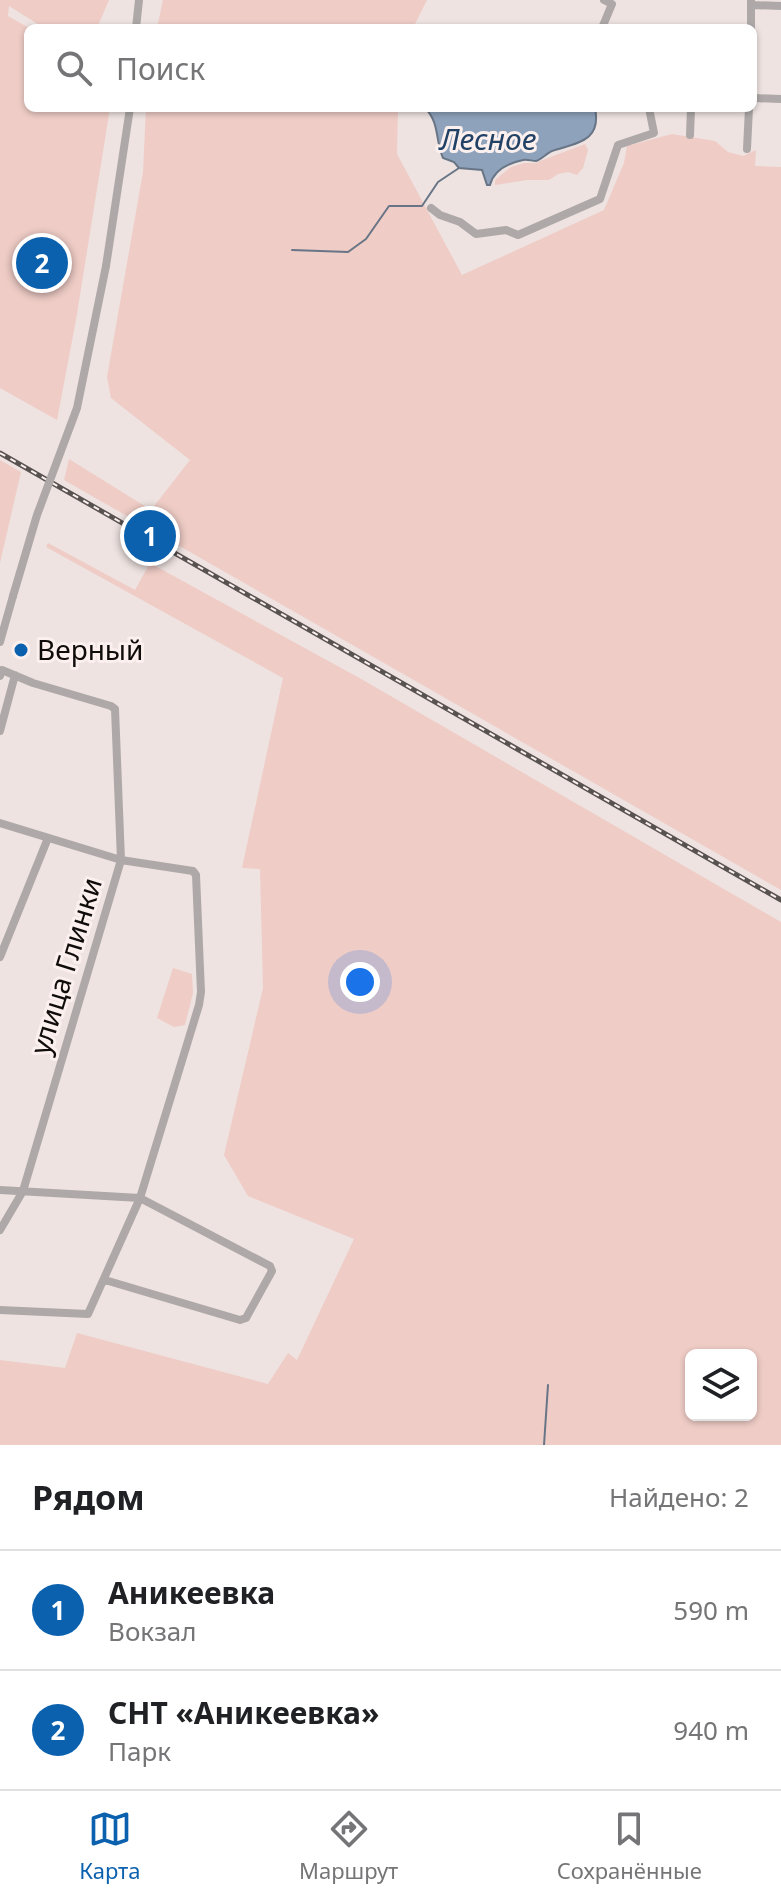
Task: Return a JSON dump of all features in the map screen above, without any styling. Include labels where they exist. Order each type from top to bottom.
[{"type":"street","points":[[136,24],[139,0]]},
{"type":"street","points":[[603,24],[610,1]]},
{"type":"street","points":[[751,24],[751,2],[781,6]]},
{"type":"street","points":[[757,98],[781,99]]},
{"type":"street","points":[[0,642],[37,515],[77,408],[106,266],[129,112]]},
{"type":"street","points":[[431,208],[440,215],[456,219],[476,234],[506,230],[518,235],[595,203],[604,192],[618,145],[654,133],[650,112]]},
{"type":"street","points":[[690,135],[691,112]]},
{"type":"street","points":[[747,149],[749,112]]},
{"type":"street","points":[[0,731],[15,675],[1,673]]},
{"type":"street","name":"улица Глинки","points":[[0,1230],[23,1191],[121,860],[117,714],[111,706],[15,675]]},
{"type":"street","points":[[0,823],[121,860],[193,871],[196,875],[199,1005],[140,1198],[88,1314],[0,1310]]},
{"type":"street","points":[[0,957],[48,838]]},
{"type":"street","points":[[0,1190],[140,1198],[270,1266],[272,1274],[246,1318],[240,1320],[105,1280]]},
{"type":"shaded area","points":[[0,0],[109,0],[99,24],[38,24],[9,6],[8,16],[24,25],[24,112],[109,112],[57,420],[0,388]]},
{"type":"shaded area","points":[[163,0],[427,0],[415,24],[158,24]]},
{"type":"shaded area","points":[[146,112],[398,112],[397,154],[462,275],[604,210],[624,163],[627,146],[672,134],[715,141],[728,152],[743,156],[756,150],[755,166],[781,167],[781,890],[64,480],[69,459],[151,510],[190,460],[111,398],[107,377],[143,172]]},
{"type":"shaded area","points":[[585,144],[588,150],[583,168],[577,175],[568,172],[549,180],[495,185],[495,180],[511,167],[535,163]]},
{"type":"shaded area","points":[[0,460],[21,472],[0,563]]},
{"type":"shaded area","points":[[48,543],[135,590],[150,563],[363,680],[781,922],[781,1445],[0,1445],[0,1360],[65,1368],[77,1333],[268,1384],[288,1353],[297,1360],[354,1239],[248,1196],[224,1155],[263,988],[260,869],[242,868],[283,678],[46,547]]},
{"type":"shaded area","points":[[173,968],[192,974],[193,993],[185,1025],[174,1027],[157,1018]]},
{"type":"water","name":"Лесное","points":[[428,112],[595,112],[596,119],[595,128],[585,139],[552,151],[536,161],[525,160],[507,165],[487,185],[482,170],[459,168],[454,162],[443,158]]},
{"type":"waterway","points":[[292,250],[348,252],[366,239],[389,206],[422,206],[438,182],[459,168]]},
{"type":"waterway","points":[[544,1445],[548,1385]]},
{"type":"railway","points":[[0,453],[781,900]]},
{"type":"place","name":"СНТ «Аникеевка»","points":[[42,263]]},
{"type":"place","name":"Аникеевка","points":[[150,536]]},
{"type":"place","name":"Верный","points":[[21,650]]}]
